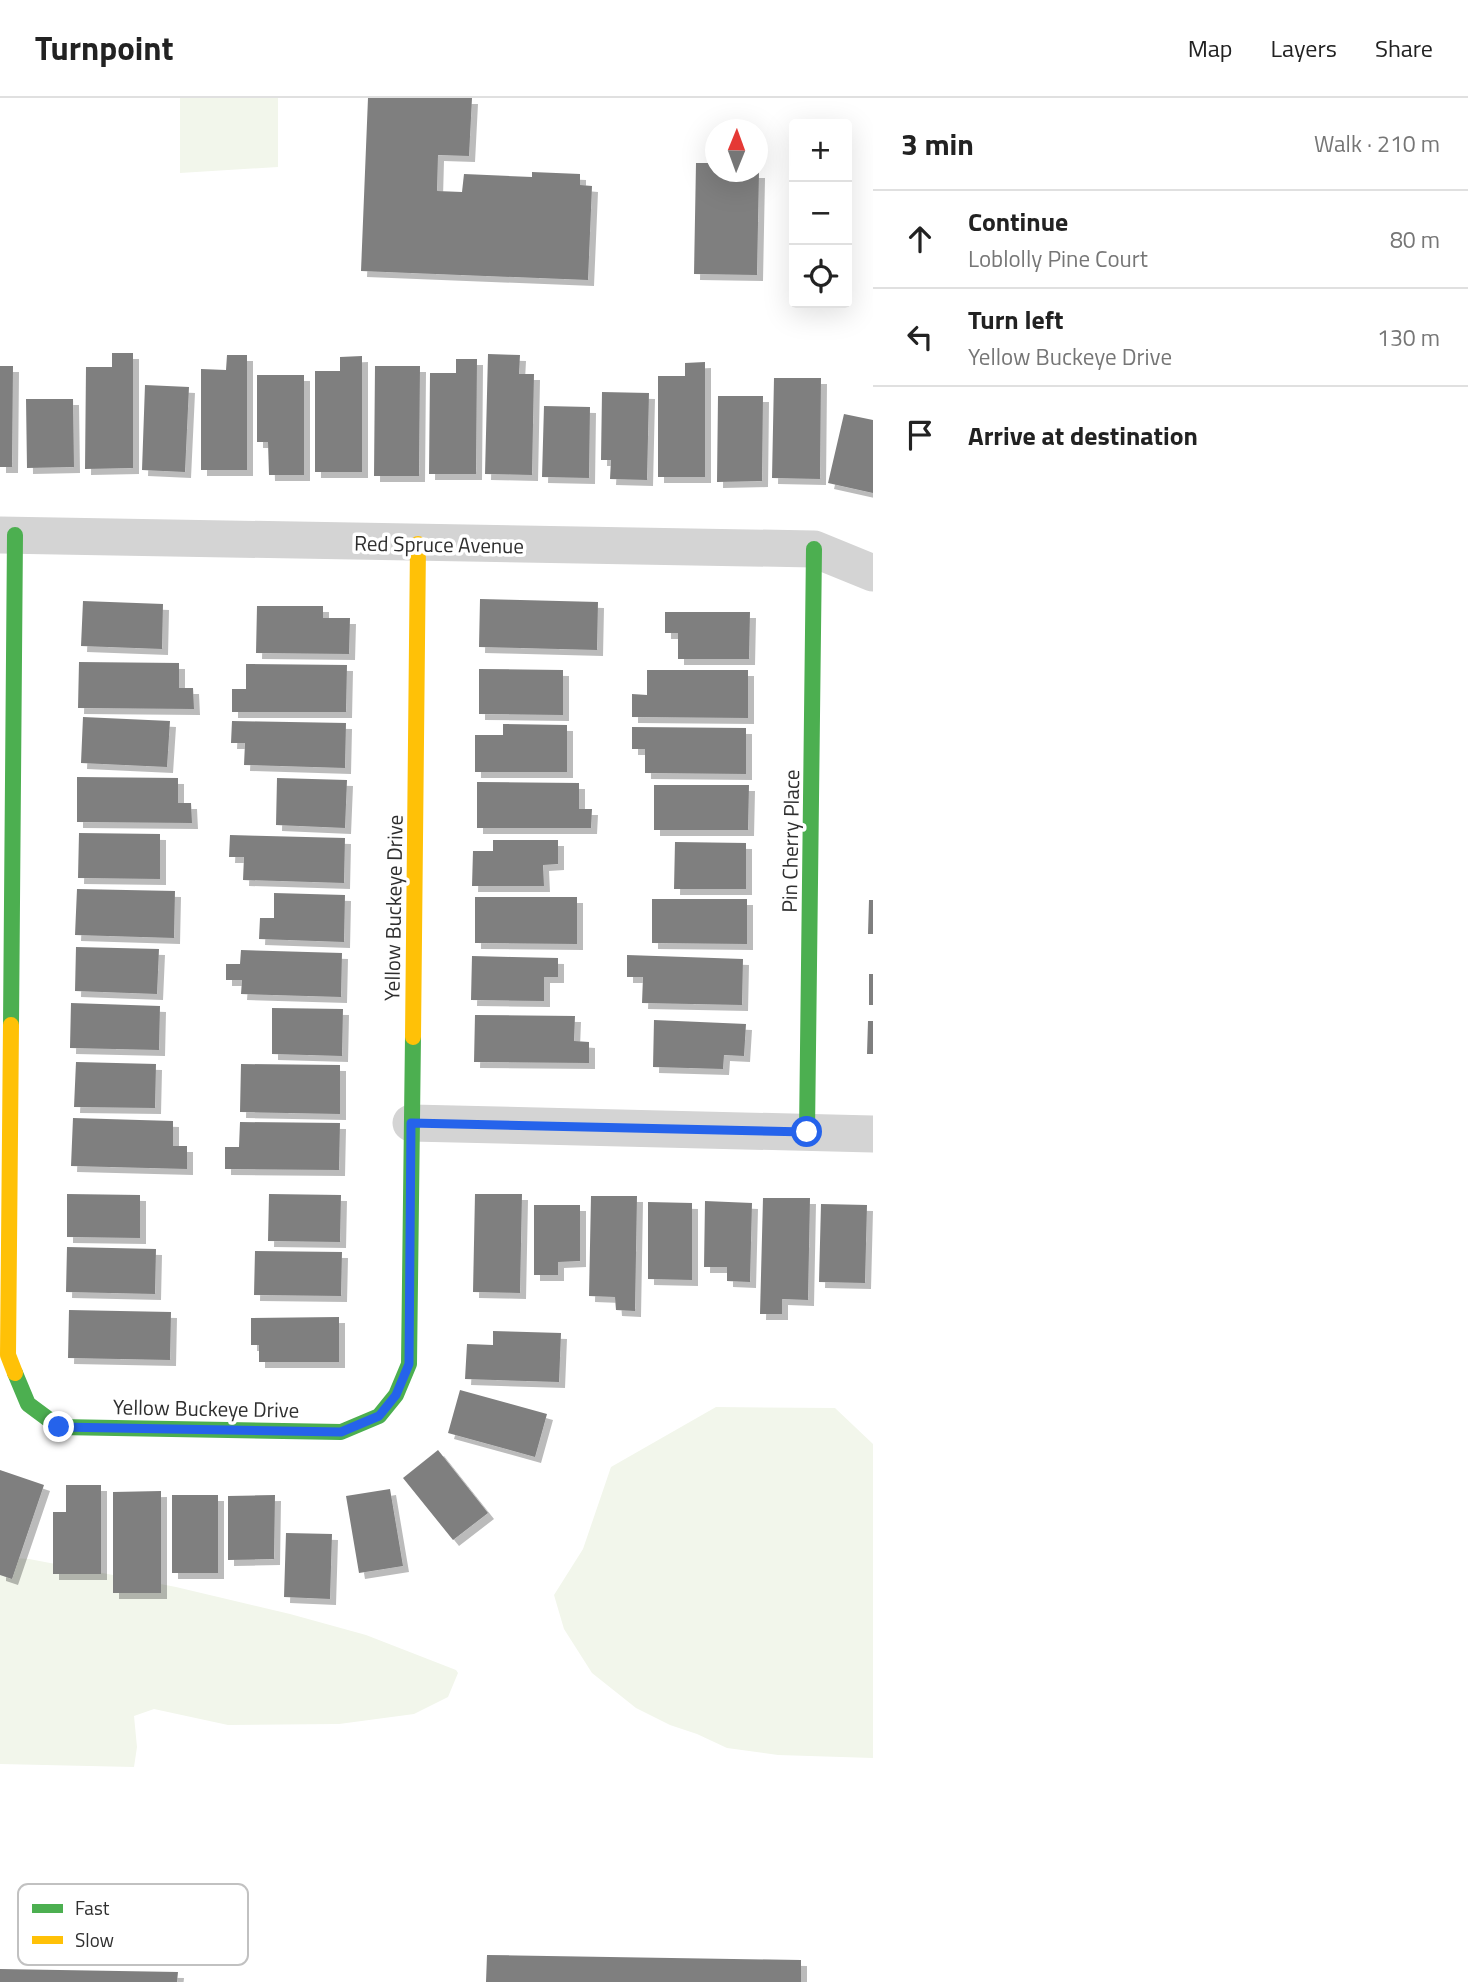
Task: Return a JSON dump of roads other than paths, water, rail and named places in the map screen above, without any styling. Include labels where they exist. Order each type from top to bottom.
[{"type":"street","name":"Red Spruce Avenue","points":[[8,535],[814,549],[873,573]]},
{"type":"street","name":"Yellow Buckeye Drive","points":[[8,535],[8,1355],[28,1404],[59,1427],[341,1432],[379,1416],[396,1395],[409,1364],[418,544]]},
{"type":"street","name":"Pin Cherry Place","points":[[807,1132],[814,549]]},
{"type":"street","points":[[411,1123],[873,1134]]}]
